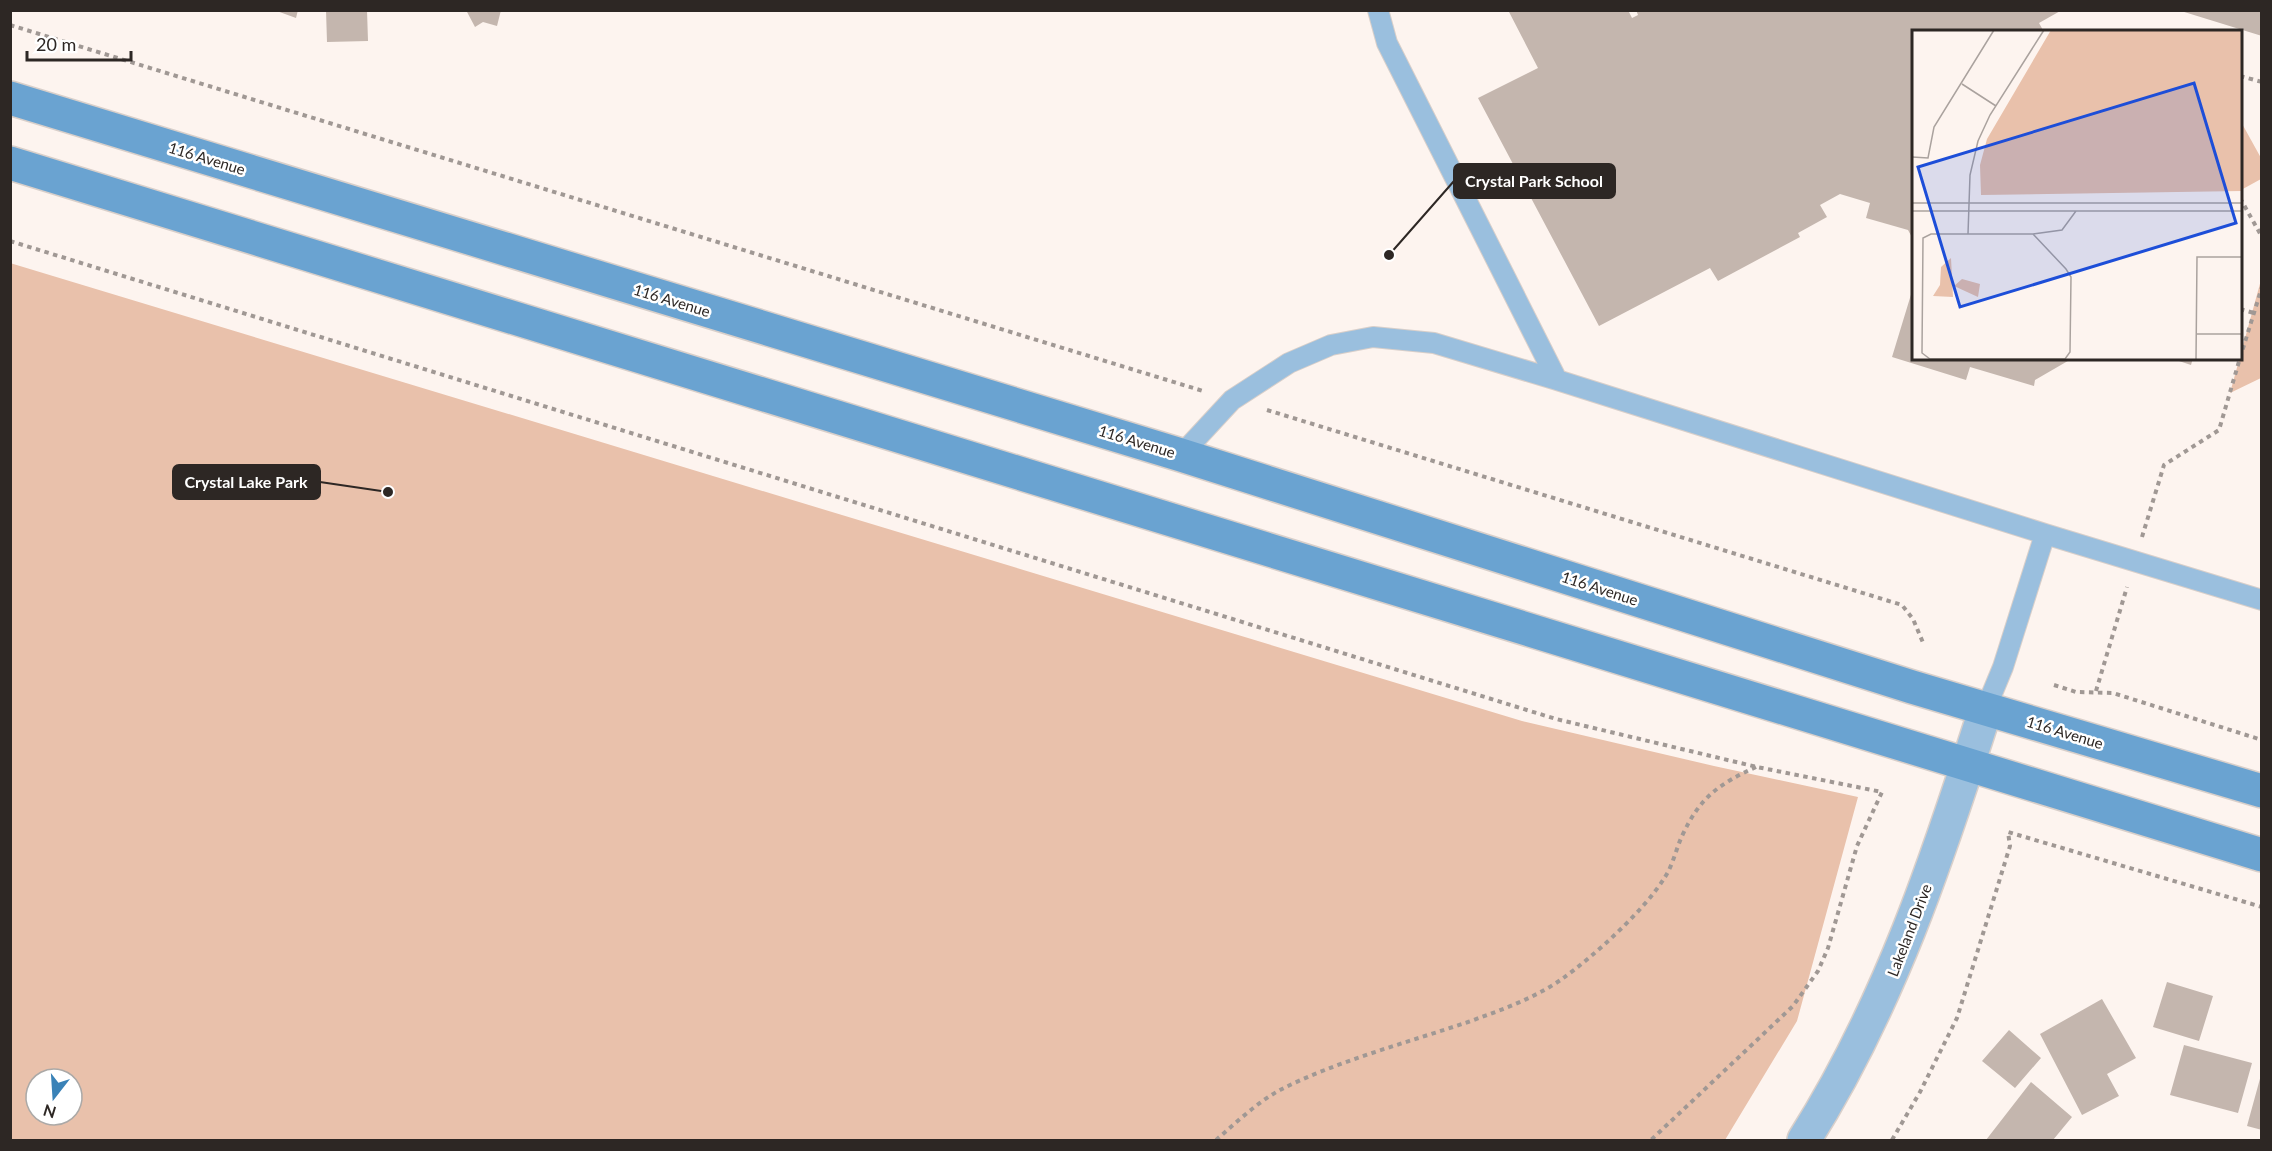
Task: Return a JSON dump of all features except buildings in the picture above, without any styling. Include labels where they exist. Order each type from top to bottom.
[{"type":"main road","name":"116 Avenue","points":[[10,98],[1181,455],[1986,708],[2262,791]]},
{"type":"main road","points":[[10,163],[2262,855]]},
{"type":"street","name":"Lakeland Drive","points":[[1804,1140],[1855,1052],[1894,972],[1923,896],[1986,708]]},
{"type":"lane","points":[[1378,10],[1387,43],[1557,380]]},
{"type":"lane","points":[[1181,455],[1232,400],[1300,359],[1331,345],[1373,337],[1434,343],[2262,600]]},
{"type":"lane","points":[[1986,708],[2003,667],[2045,534]]},
{"type":"path","points":[[10,25],[1902,605],[1913,619],[1924,645]]},
{"type":"path","points":[[2242,76],[2262,82]]},
{"type":"path","points":[[2242,200],[2262,237]]},
{"type":"path","points":[[10,241],[1556,720],[1756,767],[1881,792],[1857,846],[1828,948],[1818,971],[1793,1006],[1651,1140]]},
{"type":"path","points":[[2242,352],[2262,287]]},
{"type":"path","points":[[2242,309],[2254,313]]},
{"type":"path","points":[[2096,691],[2164,465],[2219,430],[2239,360]]},
{"type":"path","points":[[2054,685],[2076,692],[2096,691],[2135,699],[2262,740]]},
{"type":"path","points":[[1216,1140],[1251,1110],[1280,1091],[1314,1075],[1511,1008],[1560,981],[1585,962],[1650,898],[1666,876],[1683,834],[1707,796],[1724,782],[1756,767]]},
{"type":"path","points":[[1892,1140],[1920,1092],[1957,1017],[2010,846],[2008,832],[2262,907]]},
{"type":"shaded area","points":[[2242,124],[2261,158],[2261,179],[2242,189]]},
{"type":"shaded area","points":[[10,263],[1522,721],[1858,797],[1797,1021],[1725,1140],[11,1140]]},
{"type":"shaded area","points":[[2261,280],[2261,378],[2230,393],[2239,360],[2242,360],[2242,349]]},
{"type":"place","name":"Crystal Park School","points":[[1389,255]]},
{"type":"place","name":"Crystal Lake Park","points":[[388,492]]}]
